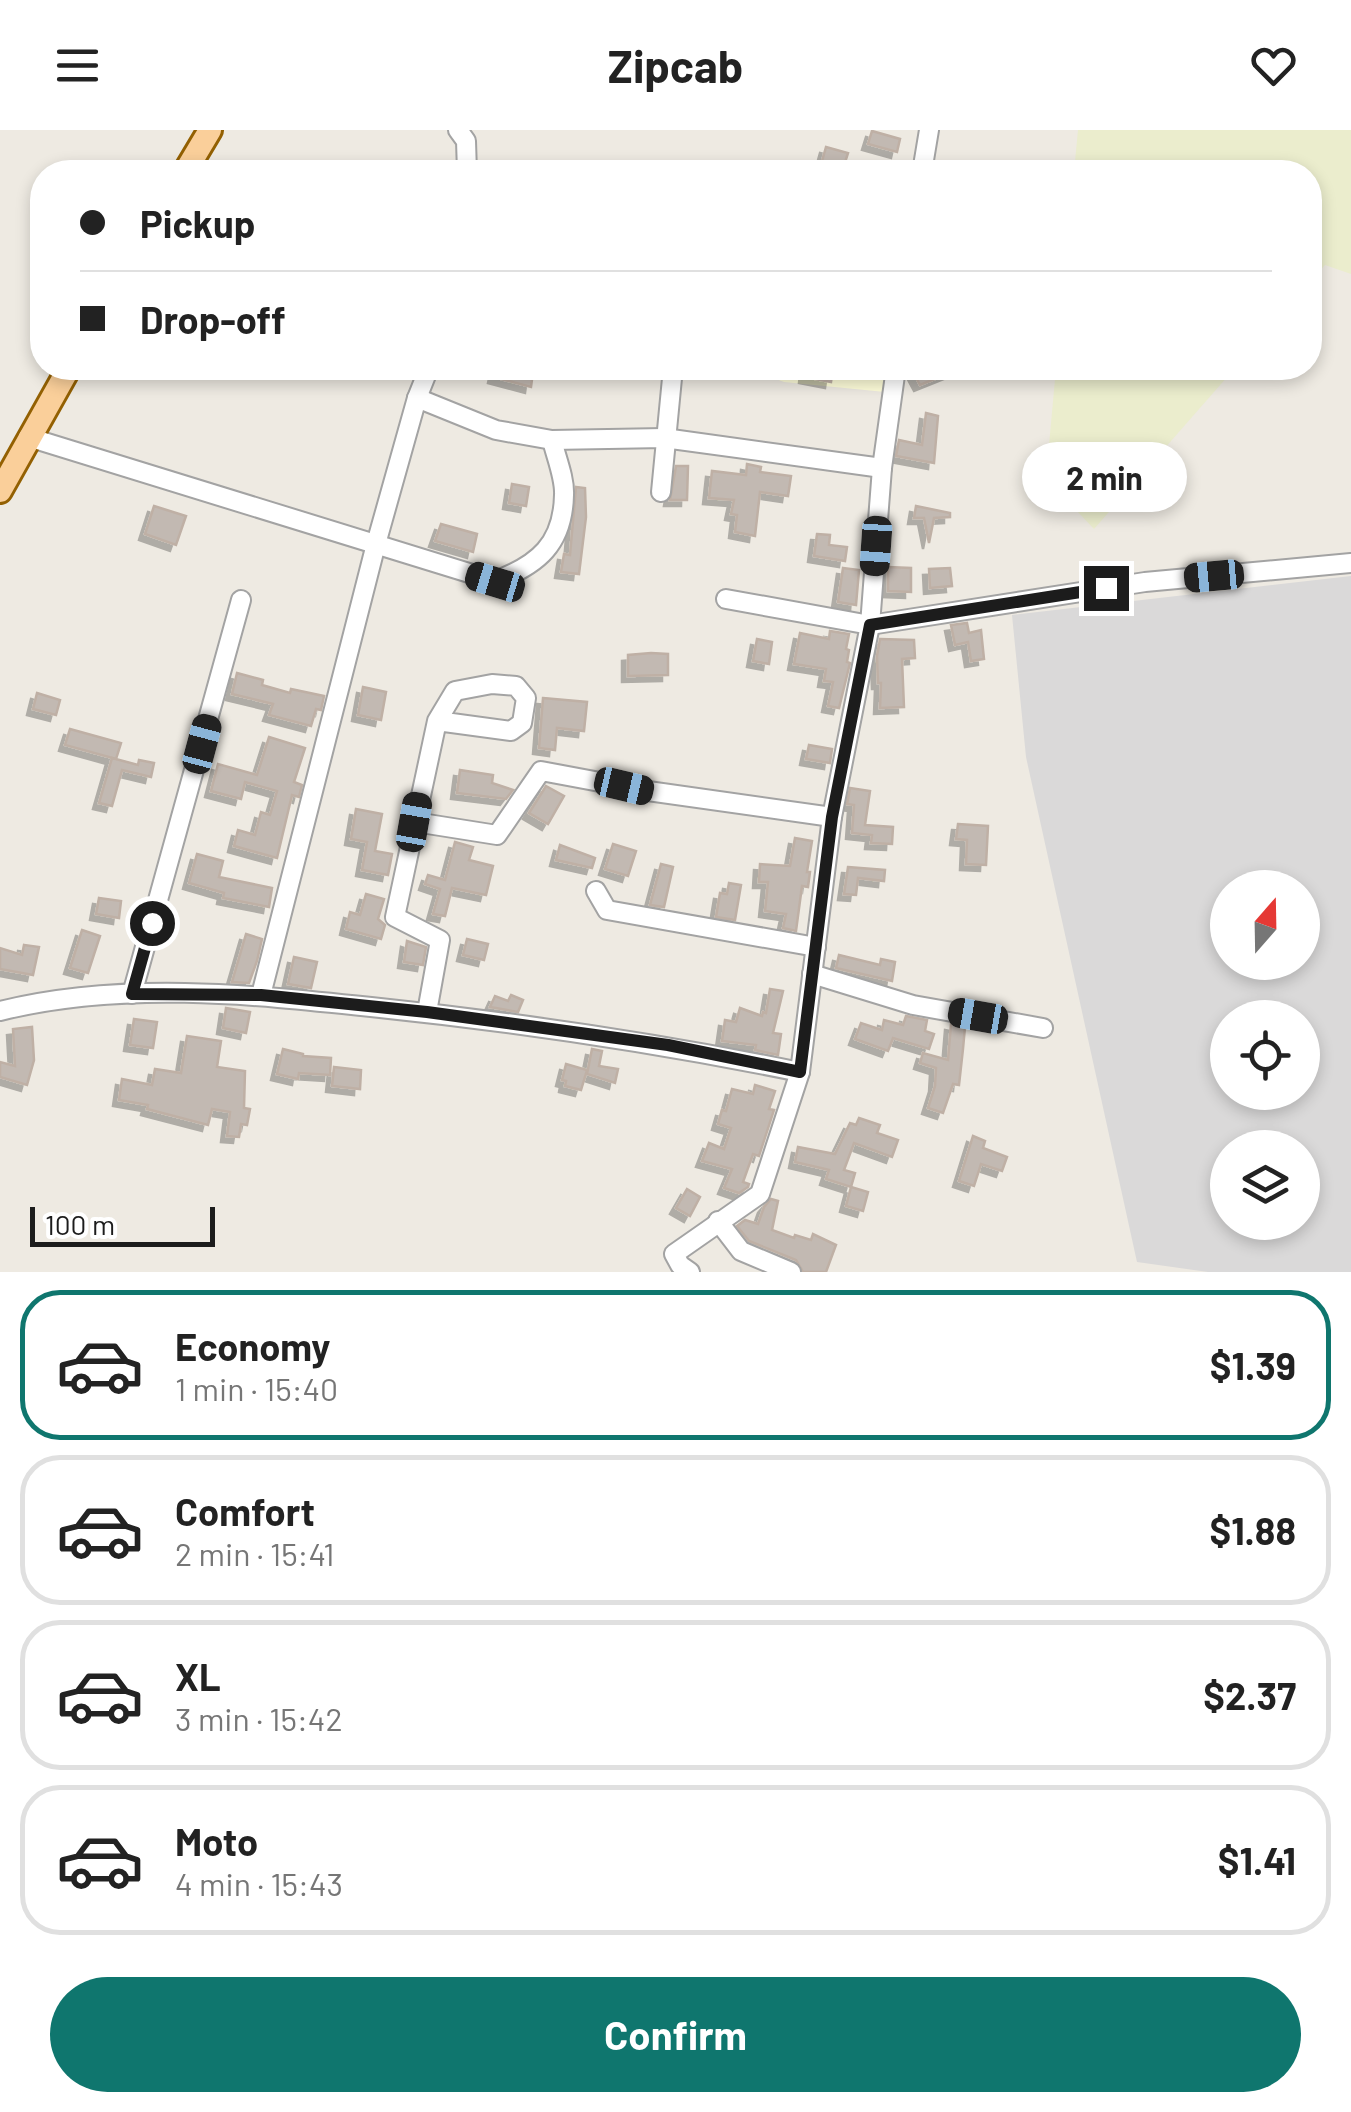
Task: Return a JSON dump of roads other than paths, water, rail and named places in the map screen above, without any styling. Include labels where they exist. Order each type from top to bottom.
[{"type":"main road","points":[[192,160],[210,130]]},
{"type":"main road","points":[[0,491],[62,380]]},
{"type":"street","points":[[458,130],[466,140],[467,160]]},
{"type":"street","points":[[924,160],[929,130]]},
{"type":"street","points":[[261,995],[376,544],[424,380]]},
{"type":"street","points":[[661,492],[671,380]]},
{"type":"street","points":[[690,1272],[674,1254],[760,1194],[800,1072],[832,817],[870,625],[882,468],[894,380]]},
{"type":"street","points":[[417,398],[496,430],[552,440],[664,438],[882,468]]},
{"type":"street","points":[[28,437],[495,582],[529,568],[556,537],[565,493],[552,440]]},
{"type":"street","points":[[726,598],[870,625],[1145,582],[1351,563]]},
{"type":"street","points":[[132,994],[241,600]]},
{"type":"street","points":[[427,1012],[440,940],[396,917],[437,721],[455,691],[492,684],[516,686],[526,698],[522,722],[511,731],[437,721]]},
{"type":"street","points":[[414,822],[497,834],[542,771],[648,791],[832,817]]},
{"type":"street","points":[[596,891],[607,910],[816,948]]},
{"type":"street","points":[[812,974],[913,1005],[1044,1028]]},
{"type":"street","points":[[0,1011],[47,999],[132,994],[261,995],[427,1012],[668,1045],[800,1072]]},
{"type":"street","points":[[718,1221],[741,1251],[791,1272]]}]
